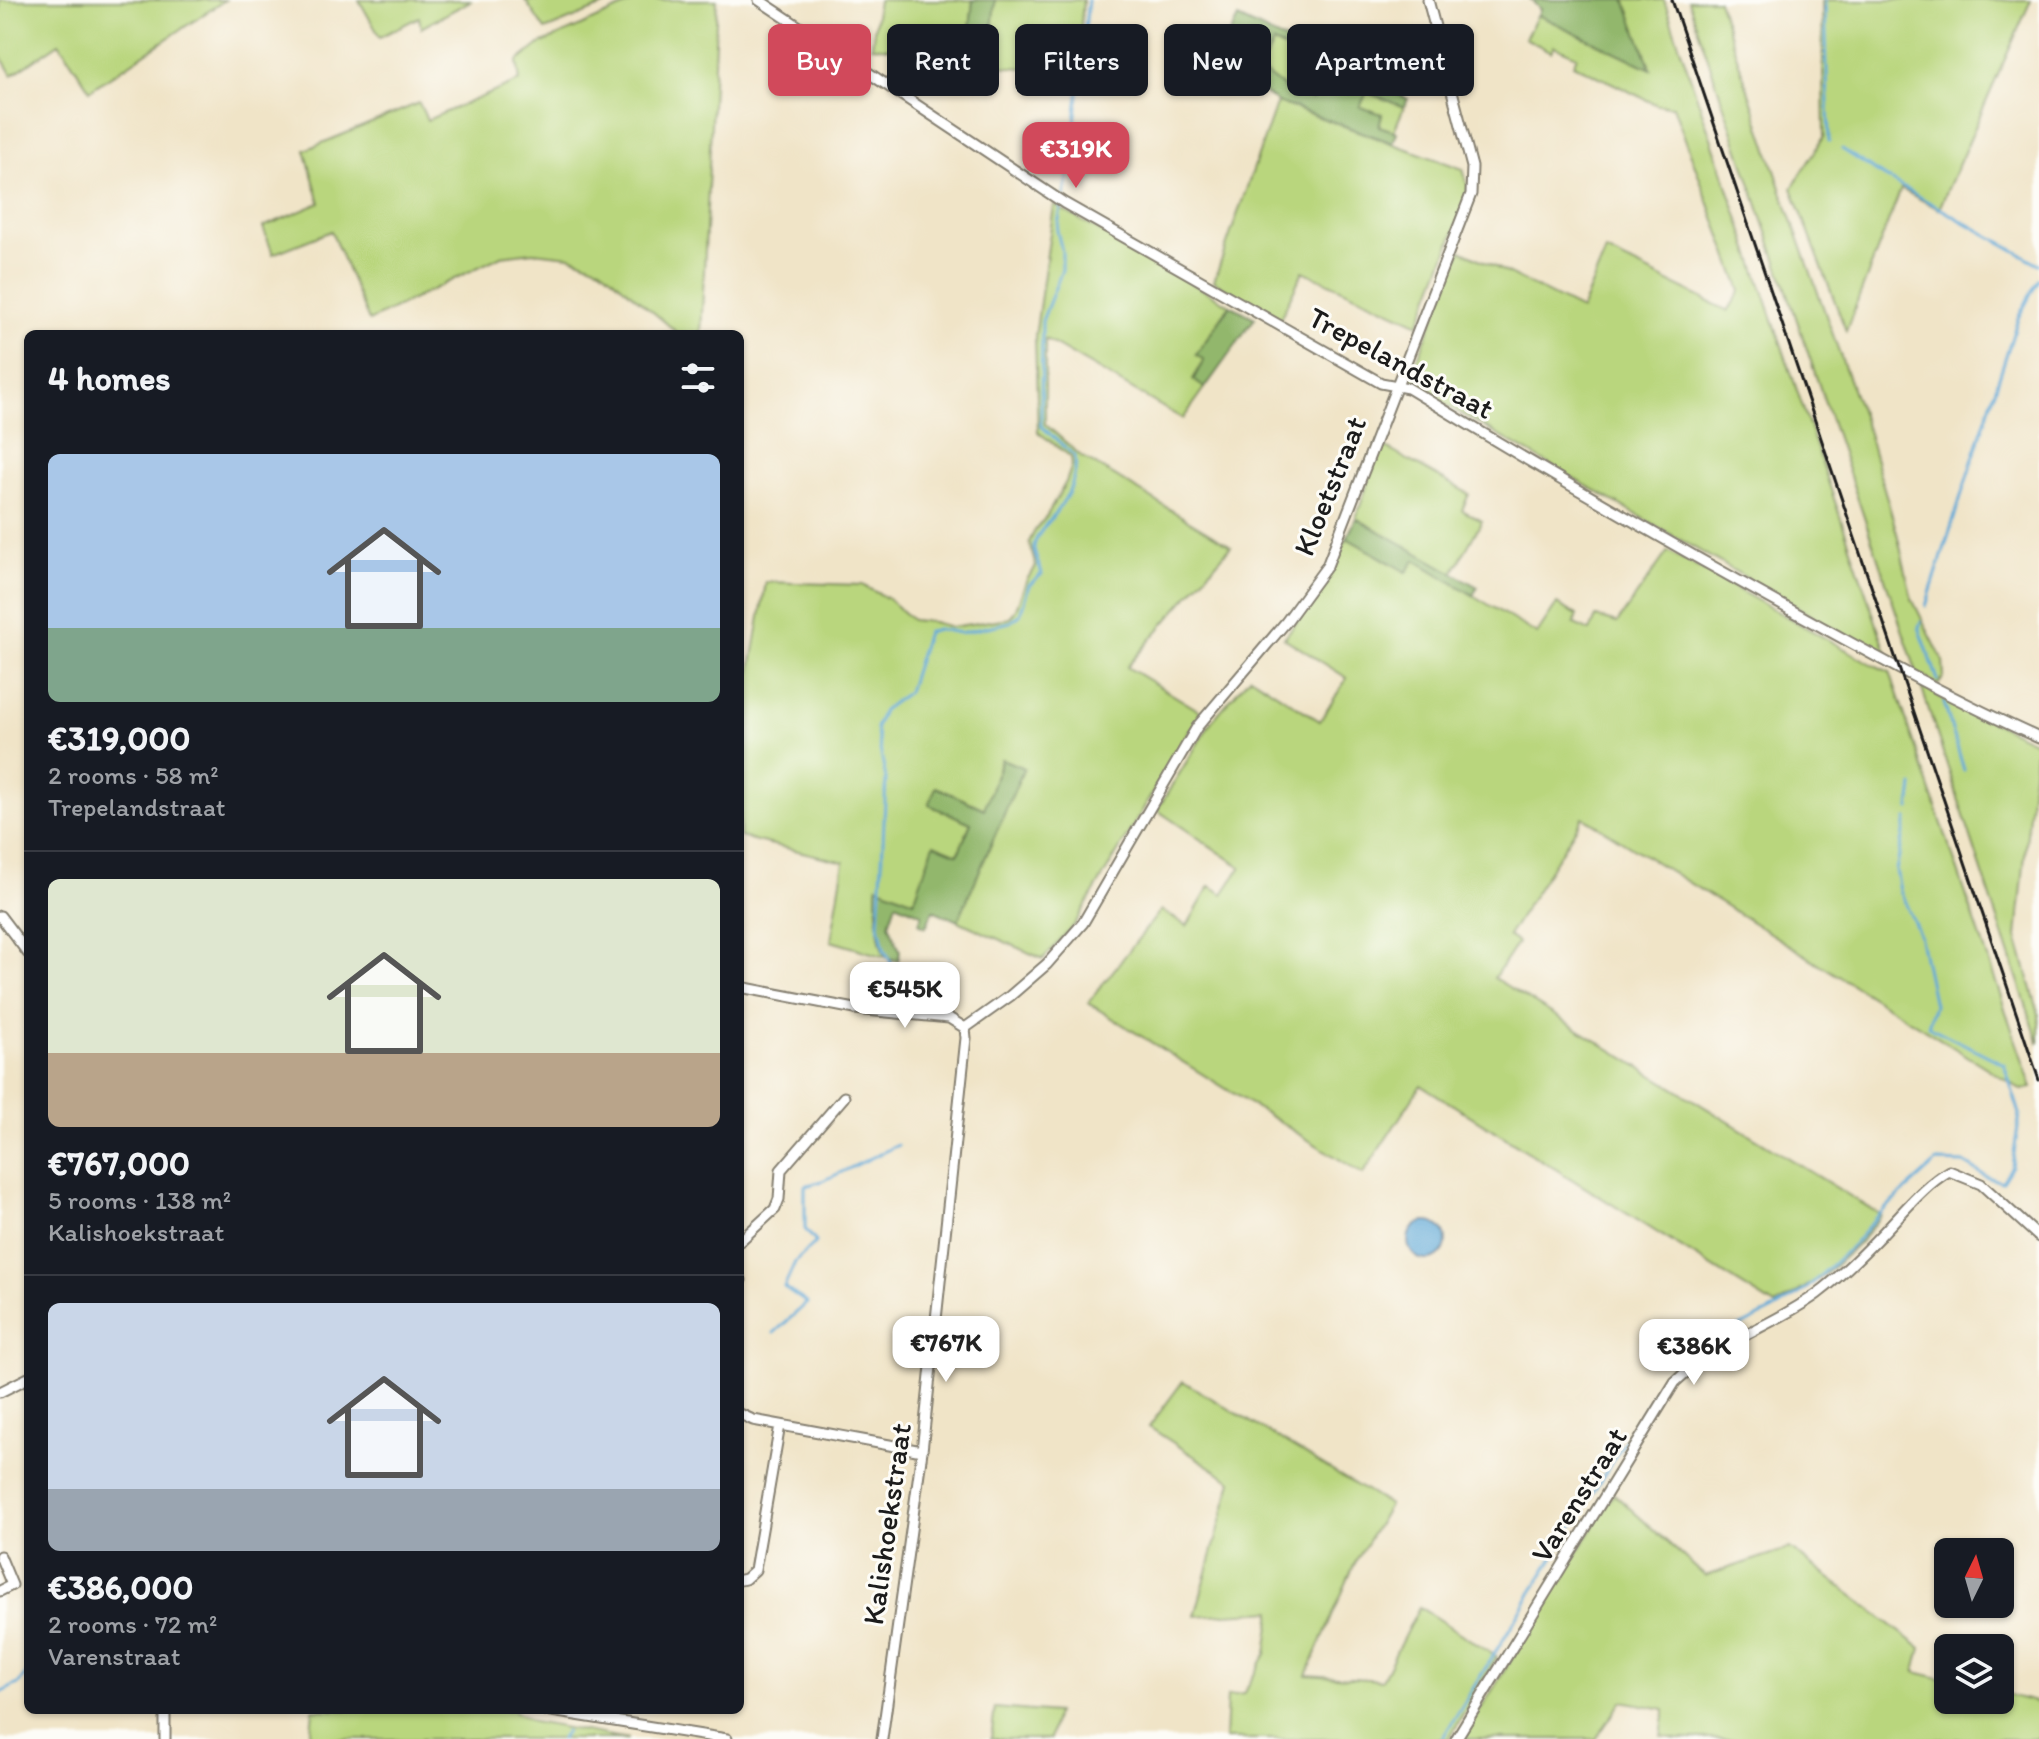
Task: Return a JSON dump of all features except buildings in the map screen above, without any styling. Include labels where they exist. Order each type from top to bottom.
[{"type":"street","name":"Trepelandstraat","points":[[759,0],[1064,203],[1381,383],[1408,388],[1629,521],[1957,700],[2039,738]]},
{"type":"street","name":"Kloetstraat","points":[[965,1028],[1010,996],[1064,947],[1083,923],[1197,727],[1310,592],[1327,566],[1467,208],[1473,181],[1428,0]]},
{"type":"street","points":[[0,916],[24,939]]},
{"type":"street","points":[[744,987],[855,1009],[949,1018],[965,1028]]},
{"type":"street","name":"Kalishoekstraat","points":[[882,1739],[922,1451],[965,1028]]},
{"type":"street","points":[[744,1237],[775,1209],[779,1199],[781,1170],[844,1097]]},
{"type":"street","name":"Varenstraat","points":[[1456,1739],[1675,1382],[1692,1366],[1726,1343],[1782,1317],[1819,1292],[1868,1248],[1935,1179],[1949,1171],[1981,1184],[2039,1237]]},
{"type":"street","points":[[0,1392],[24,1380]]},
{"type":"street","points":[[744,1416],[922,1451]]},
{"type":"street","points":[[744,1579],[755,1570],[780,1425]]},
{"type":"street","points":[[0,1556],[12,1585],[0,1591]]},
{"type":"street","points":[[165,1714],[165,1739]]},
{"type":"street","points":[[570,1714],[727,1739]]},
{"type":"green space","points":[[0,0],[225,0],[90,90],[59,43],[12,75],[0,55]]},
{"type":"green space","points":[[359,0],[472,0],[421,28],[419,17],[380,37]]},
{"type":"green space","points":[[525,0],[618,0],[545,30]]},
{"type":"green space","points":[[639,0],[717,0],[701,330],[674,330],[601,268],[570,256],[533,252],[501,256],[369,321],[331,231],[273,254],[263,227],[320,203],[305,150],[419,103],[427,120],[520,81],[517,62],[538,45]]},
{"type":"green space","points":[[878,0],[973,0],[970,24],[887,24],[887,48],[872,46]]},
{"type":"green space","points":[[973,0],[995,0],[993,24],[971,24]]},
{"type":"green space","points":[[995,0],[1083,0],[1081,24],[1015,24],[1015,67],[999,66],[999,24],[993,24]]},
{"type":"green space","points":[[1531,0],[1625,0],[1651,69],[1538,15],[1540,9]]},
{"type":"green space","points":[[1625,0],[1664,0],[1889,660],[1408,383],[1461,250],[1581,310],[1606,251],[1728,311],[1741,291],[1673,106],[1657,105],[1573,64],[1577,56],[1554,46],[1551,52],[1525,38],[1538,15],[1650,68]]},
{"type":"green space","points":[[1688,0],[1718,0],[1867,430],[1897,533],[1912,599],[1943,661],[1944,677],[1938,685],[1917,673]]},
{"type":"green space","points":[[1822,0],[2031,0],[1939,209],[1901,189],[1846,331],[1792,188],[1824,137]]},
{"type":"green space","points":[[1238,18],[1251,24],[1235,24]]},
{"type":"green space","points":[[1271,34],[1287,41],[1287,50],[1274,43],[1271,48]]},
{"type":"green space","points":[[1273,43],[1287,50],[1287,90],[1271,78]]},
{"type":"green space","points":[[1271,78],[1287,90],[1287,96],[1312,99],[1312,96],[1365,96],[1360,107],[1382,114],[1379,126],[1397,132],[1393,143],[1277,102],[1269,96]]},
{"type":"green space","points":[[1364,96],[1376,96],[1404,107],[1394,131],[1378,126],[1382,115],[1360,107]]},
{"type":"green space","points":[[1377,96],[1402,96],[1408,99],[1404,107]]},
{"type":"green space","points":[[1277,102],[1463,169],[1468,187],[1463,209],[1419,324],[1303,271],[1279,321],[1214,281]]},
{"type":"green space","points":[[1054,205],[1230,305],[1197,354],[1204,360],[1193,380],[1205,388],[1183,419],[1045,339],[1045,424],[1081,456],[1231,546],[1127,667],[1203,713],[1075,924],[1043,959],[958,921],[1023,768],[1001,759],[985,809],[936,787],[929,805],[971,823],[958,855],[934,845],[914,902],[878,887],[877,914],[885,957],[831,941],[844,862],[744,838],[744,709],[766,582],[862,585],[887,598],[912,620],[951,627],[1009,618],[1036,567],[1029,542],[1066,482],[1072,465],[1071,457],[1038,432],[1035,336]]},
{"type":"green space","points":[[1230,305],[1255,318],[1205,388],[1193,380],[1204,360],[1196,355]]},
{"type":"green space","points":[[1381,445],[1469,494],[1462,510],[1482,521],[1453,573],[1356,518]]},
{"type":"green space","points":[[1356,518],[1478,587],[1473,595],[1415,560],[1407,572],[1347,538]]},
{"type":"green space","points":[[1347,538],[1406,572],[1415,560],[1537,634],[1557,604],[1577,615],[1574,624],[1590,631],[1596,617],[1617,623],[1668,551],[1890,672],[2032,1088],[2022,1090],[1583,817],[1508,936],[1517,943],[1494,978],[1881,1215],[1859,1243],[1825,1275],[1775,1306],[1421,1085],[1363,1174],[1088,1003],[1161,910],[1187,926],[1210,886],[1223,894],[1241,867],[1157,810],[1211,722],[1250,676],[1320,721],[1347,678],[1284,638],[1325,585]]},
{"type":"green space","points":[[1921,686],[2036,742],[2017,937],[2039,1014],[2039,1044]]},
{"type":"green space","points":[[1002,759],[1024,768],[958,921],[933,910],[926,927],[919,923],[922,914],[896,903],[889,924],[900,951],[898,961],[885,957],[879,931],[877,886],[914,901],[934,844],[958,854],[971,823],[929,805],[936,787],[984,809]]},
{"type":"green space","points":[[1183,1381],[1389,1505],[1354,1565],[1307,1675],[1382,1680],[1419,1607],[1497,1657],[1449,1739],[1225,1739],[1227,1696],[1243,1694],[1266,1654],[1272,1611],[1195,1616],[1232,1481],[1149,1427]]},
{"type":"green space","points":[[1614,1494],[1705,1576],[1790,1548],[1921,1648],[1915,1672],[1934,1677],[1934,1714],[2014,1714],[2014,1697],[2039,1703],[2039,1739],[1676,1739],[1661,1736],[1665,1709],[1622,1701],[1596,1739],[1462,1739]]},
{"type":"green space","points":[[995,1708],[1056,1713],[1050,1739],[991,1739]]},
{"type":"green space","points":[[313,1714],[519,1714],[533,1722],[629,1739],[310,1739]]},
{"type":"water","points":[[1427,1222],[1441,1227],[1446,1241],[1441,1255],[1427,1260],[1413,1255],[1408,1241],[1413,1227]]},
{"type":"waterway","points":[[1065,195],[1088,0]]},
{"type":"waterway","points":[[1825,0],[1829,141]]},
{"type":"waterway","points":[[1842,149],[1886,178],[2039,264]]},
{"type":"waterway","points":[[898,977],[884,949],[879,925],[886,779],[876,728],[883,710],[908,692],[927,632],[937,629],[960,633],[1010,622],[1020,615],[1029,585],[1042,574],[1034,549],[1036,541],[1064,500],[1075,472],[1075,456],[1041,426],[1042,321],[1062,270],[1062,251],[1057,231],[1061,207]]},
{"type":"waterway","points":[[1926,606],[2018,318],[2039,279]]},
{"type":"waterway","points":[[1921,621],[1919,627],[1938,680]]},
{"type":"waterway","points":[[1944,703],[1964,770]]},
{"type":"waterway","points":[[1910,809],[1913,786]]},
{"type":"waterway","points":[[1682,1356],[1775,1309],[1805,1290],[1854,1244],[1876,1217],[1937,1162],[1964,1163],[2002,1182],[2012,1166],[2020,1114],[2004,1064],[1928,1026],[1934,1005],[1919,934],[1900,891],[1896,870],[1907,819]]},
{"type":"waterway","points":[[774,1333],[807,1303],[784,1287],[795,1262],[816,1242],[805,1229],[805,1186],[823,1181],[898,1145]]},
{"type":"waterway","points":[[1442,1739],[1659,1385]]},
{"type":"waterway","points":[[0,1693],[18,1684],[24,1677]]},
{"type":"waterway","points":[[561,1739],[566,1731]]},
{"type":"railway","points":[[1672,0],[2039,1080]]}]
